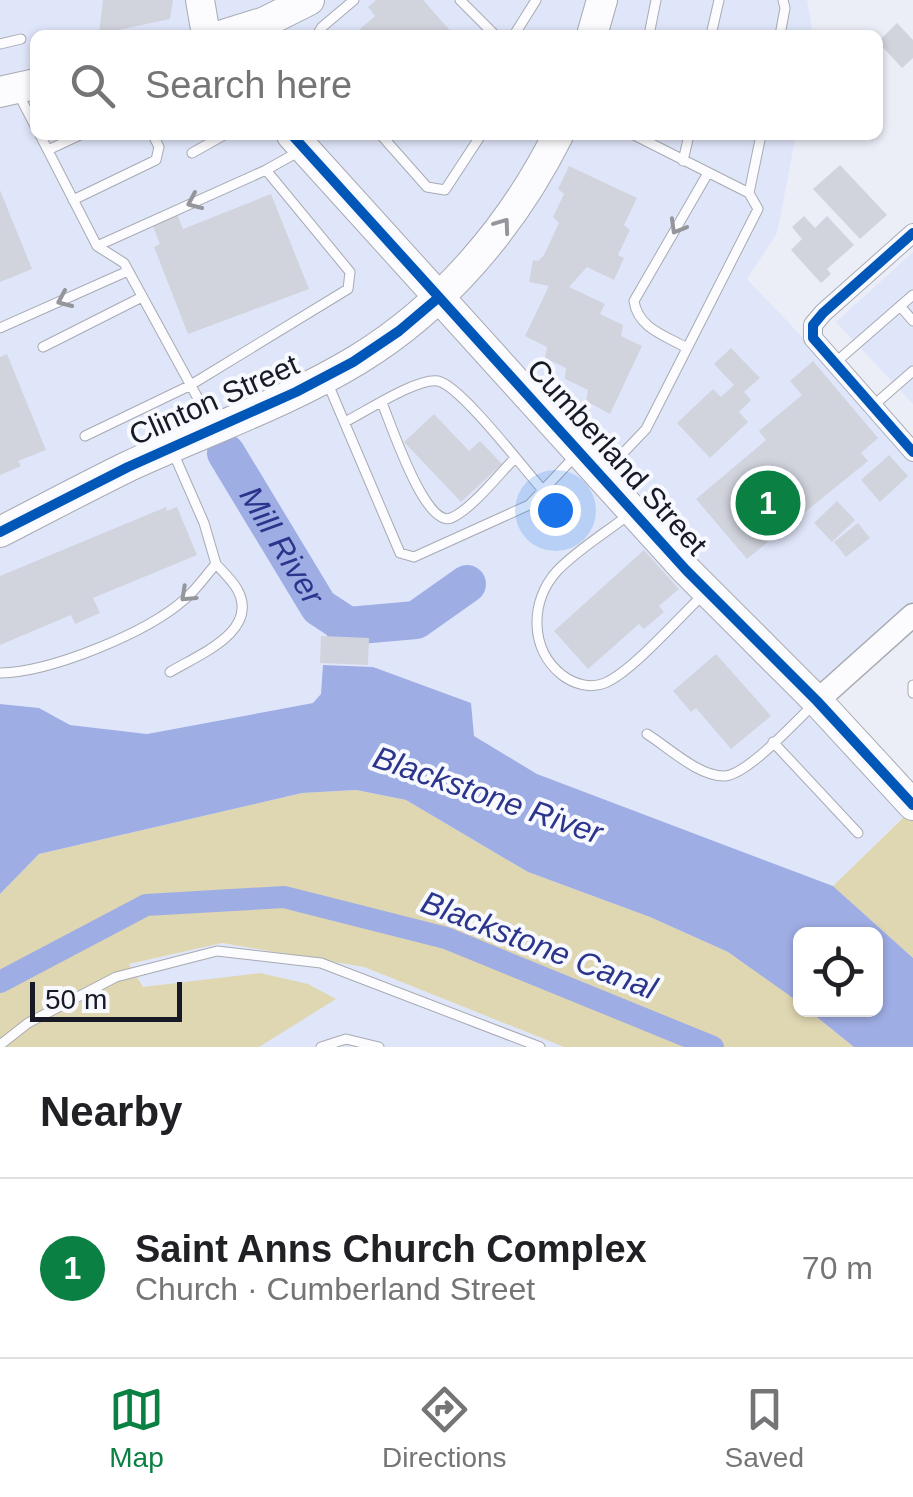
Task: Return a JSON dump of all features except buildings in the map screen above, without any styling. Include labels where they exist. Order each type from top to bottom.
[{"type":"main road","points":[[200,0],[205,30]]},
{"type":"main road","points":[[239,30],[308,0]]},
{"type":"main road","points":[[593,30],[602,0]]},
{"type":"main road","name":"Clinton Street","points":[[0,532],[325,377],[380,346],[438,298],[496,236],[555,140]]},
{"type":"main road","name":"Cumberland Street","points":[[298,141],[633,512],[913,805]]},
{"type":"street","points":[[912,237],[822,314],[814,325],[813,338],[913,452]]},
{"type":"street","points":[[817,701],[913,615]]},
{"type":"lane","points":[[320,30],[354,0]]},
{"type":"lane","points":[[460,0],[490,30]]},
{"type":"lane","points":[[517,30],[536,0]]},
{"type":"lane","points":[[649,30],[656,0]]},
{"type":"lane","points":[[713,30],[719,0]]},
{"type":"lane","points":[[781,30],[783,0]]},
{"type":"lane","points":[[0,44],[20,39]]},
{"type":"lane","points":[[17,88],[30,115]]},
{"type":"lane","points":[[43,140],[97,246],[124,263],[215,428]]},
{"type":"lane","points":[[48,150],[69,140]]},
{"type":"lane","points":[[73,200],[156,160],[156,140]]},
{"type":"lane","points":[[192,153],[215,140]]},
{"type":"lane","points":[[385,140],[427,187],[445,190],[478,140]]},
{"type":"lane","points":[[601,477],[646,429],[758,209],[750,194],[644,140]]},
{"type":"lane","points":[[684,161],[688,140]]},
{"type":"lane","points":[[750,194],[760,140]]},
{"type":"lane","points":[[97,246],[262,172],[298,141]]},
{"type":"lane","points":[[85,436],[189,386],[348,289],[350,272],[262,172]]},
{"type":"lane","points":[[687,348],[642,323],[636,315],[634,300],[708,173]]},
{"type":"lane","points":[[0,328],[128,271]]},
{"type":"lane","points":[[836,362],[913,295]]},
{"type":"lane","points":[[43,346],[142,297]]},
{"type":"lane","points":[[900,306],[913,321]]},
{"type":"lane","points":[[873,406],[913,370]]},
{"type":"lane","points":[[325,377],[400,553],[414,558],[529,505],[579,453]]},
{"type":"lane","points":[[346,422],[419,384],[438,381],[457,392],[542,489]]},
{"type":"lane","points":[[382,403],[422,498],[433,514],[442,518],[464,510],[514,458]]},
{"type":"lane","points":[[170,672],[236,630],[244,610],[238,590],[216,564],[204,523],[171,448]]},
{"type":"lane","points":[[633,512],[557,572],[546,588],[539,606],[536,637],[556,670],[568,680],[588,686],[604,683],[621,673],[707,591]]},
{"type":"lane","points":[[0,673],[18,673],[98,648],[184,600],[216,564]]},
{"type":"lane","points":[[913,685],[913,692]]},
{"type":"lane","points":[[648,734],[697,766],[723,776],[739,772],[817,701]]},
{"type":"lane","points":[[773,742],[858,834]]},
{"type":"lane","points":[[0,1044],[28,1023],[116,977],[217,951],[322,962],[540,1047]]},
{"type":"lane","points":[[321,1047],[346,1039],[379,1047]]},
{"type":"shaded area","points":[[0,0],[807,0],[812,30],[30,30],[30,140],[795,140],[777,233],[747,279],[913,453],[913,605],[814,689],[912,808],[833,886],[537,774],[473,736],[321,695],[313,703],[147,734],[70,725],[39,708],[0,704]]},
{"type":"shaded area","points":[[913,252],[913,404],[836,322]]},
{"type":"shaded area","points":[[356,790],[406,800],[528,872],[650,917],[728,952],[793,997],[793,1017],[817,1017],[854,1047],[564,1047],[364,967],[222,943],[129,964],[143,987],[260,973],[308,984],[336,999],[259,1047],[0,1047],[0,894],[39,854],[302,793]]},
{"type":"shaded area","points":[[912,809],[913,810],[913,958],[833,886]]},
{"type":"shaded area","points":[[222,943],[364,967],[564,1047],[177,1047],[129,964]]},
{"type":"water","name":"Blackstone River","points":[[323,665],[373,667],[471,703],[474,736],[537,774],[833,886],[879,927],[793,927],[793,998],[728,952],[650,917],[528,872],[406,800],[356,790],[302,793],[39,854],[0,894],[0,704],[39,708],[70,725],[147,734],[313,703],[321,694]]},
{"type":"water","points":[[883,931],[913,958],[913,1047],[854,1047],[817,1017],[883,1017]]},
{"type":"waterway","name":"Mill River","points":[[226,453],[319,607],[348,626]]},
{"type":"waterway","points":[[346,636],[348,626],[416,620],[467,584]]},
{"type":"waterway","name":"Blackstone Canal","points":[[0,982],[146,905],[284,897],[446,938],[713,1047]]},
{"type":"cycle path","points":[[297,140],[686,570],[817,701],[913,805]]},
{"type":"cycle path","points":[[913,233],[813,325],[813,338],[913,452]]},
{"type":"cycle path","points":[[0,532],[128,467],[296,392],[353,362],[438,298]]},
{"type":"place","name":"Saint Anns Church Complex","points":[[768,503]]}]
